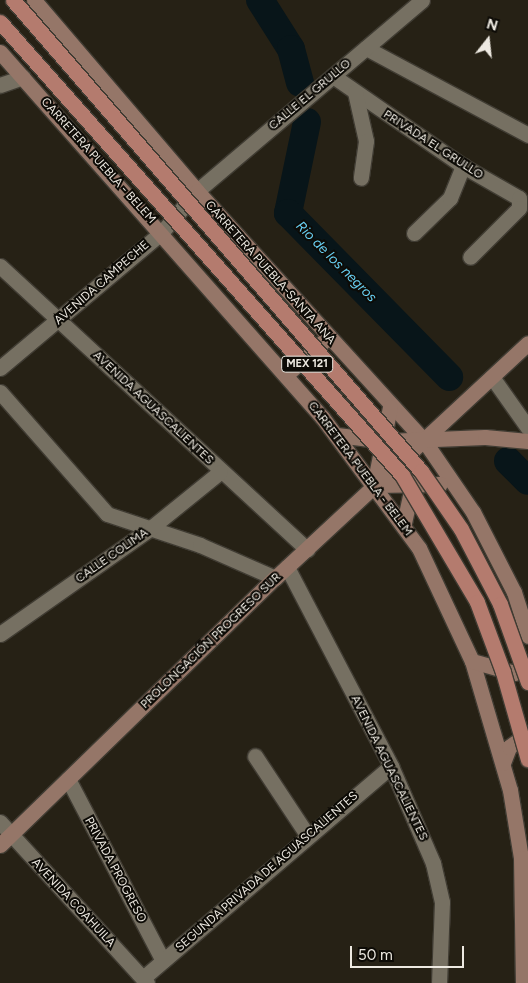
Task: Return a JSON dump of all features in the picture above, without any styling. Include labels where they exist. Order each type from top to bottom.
[{"type":"main road","name":"MEX 121","points":[[13,0],[421,471],[460,529],[500,604],[528,682]]},
{"type":"main road","name":"CARRETERA PUEBLA - BELEM","points":[[0,22],[402,475],[477,602],[504,672],[528,760]]},
{"type":"street","name":"CARRETERA PUEBLA-SANTA ANA","points":[[34,0],[198,191],[328,338],[390,407],[425,442],[454,484],[514,592],[528,636]]},
{"type":"street","name":"CALLE EL GRULLO","points":[[198,191],[422,0]]},
{"type":"street","points":[[366,48],[528,135]]},
{"type":"street","name":"CARRETERA PUEBLA - BELEM","points":[[0,52],[162,232],[286,375],[337,435],[404,523],[472,661],[503,763],[522,858],[523,983]]},
{"type":"street","name":"PRIVADA EL GRULLO","points":[[333,76],[463,166],[521,203],[470,258]]},
{"type":"street","points":[[0,85],[23,77]]},
{"type":"street","points":[[355,92],[366,141],[361,178]]},
{"type":"street","points":[[414,233],[450,198],[463,166]]},
{"type":"street","name":"AVENIDA CAMPECHE","points":[[0,368],[60,320],[162,232],[198,191]]},
{"type":"street","name":"AVENIDA AGUASCALIENTES","points":[[0,266],[60,320],[220,472],[307,549]]},
{"type":"street","points":[[286,375],[328,338]]},
{"type":"street","name":"PROLONGACIÓN PROGRESO SUR","points":[[5,840],[275,578],[374,485],[425,442],[528,343]]},
{"type":"street","points":[[492,377],[528,428]]},
{"type":"street","points":[[0,392],[107,514],[152,527],[275,578]]},
{"type":"street","points":[[390,407],[386,441],[374,485],[454,484]]},
{"type":"street","points":[[337,435],[386,441],[425,442],[485,437],[528,441]]},
{"type":"street","points":[[404,523],[412,485],[425,442]]},
{"type":"street","name":"CALLE COLIMA","points":[[0,634],[152,527],[220,472]]},
{"type":"street","name":"AVENIDA AGUASCALIENTES","points":[[287,567],[391,766],[435,871],[442,902],[439,983]]},
{"type":"street","points":[[472,661],[506,672],[528,668]]},
{"type":"street","points":[[503,763],[509,748],[528,733]]},
{"type":"street","points":[[254,756],[308,836]]},
{"type":"street","name":"SEGUNDA PRIVADA DE AGUASCALIENTES","points":[[145,980],[163,961],[391,766]]},
{"type":"street","name":"PRIVADA PROGRESO","points":[[68,780],[163,961]]},
{"type":"street","name":"AVENIDA COAHUILA","points":[[0,822],[5,840],[145,980]]},
{"type":"waterway","name":"Rio de los negros","points":[[260,0],[291,49],[300,83]]},
{"type":"waterway","name":"Rio de los negros","points":[[307,122],[288,213],[449,377]]},
{"type":"waterway","name":"Rio de los negros","points":[[508,461],[528,481]]}]
